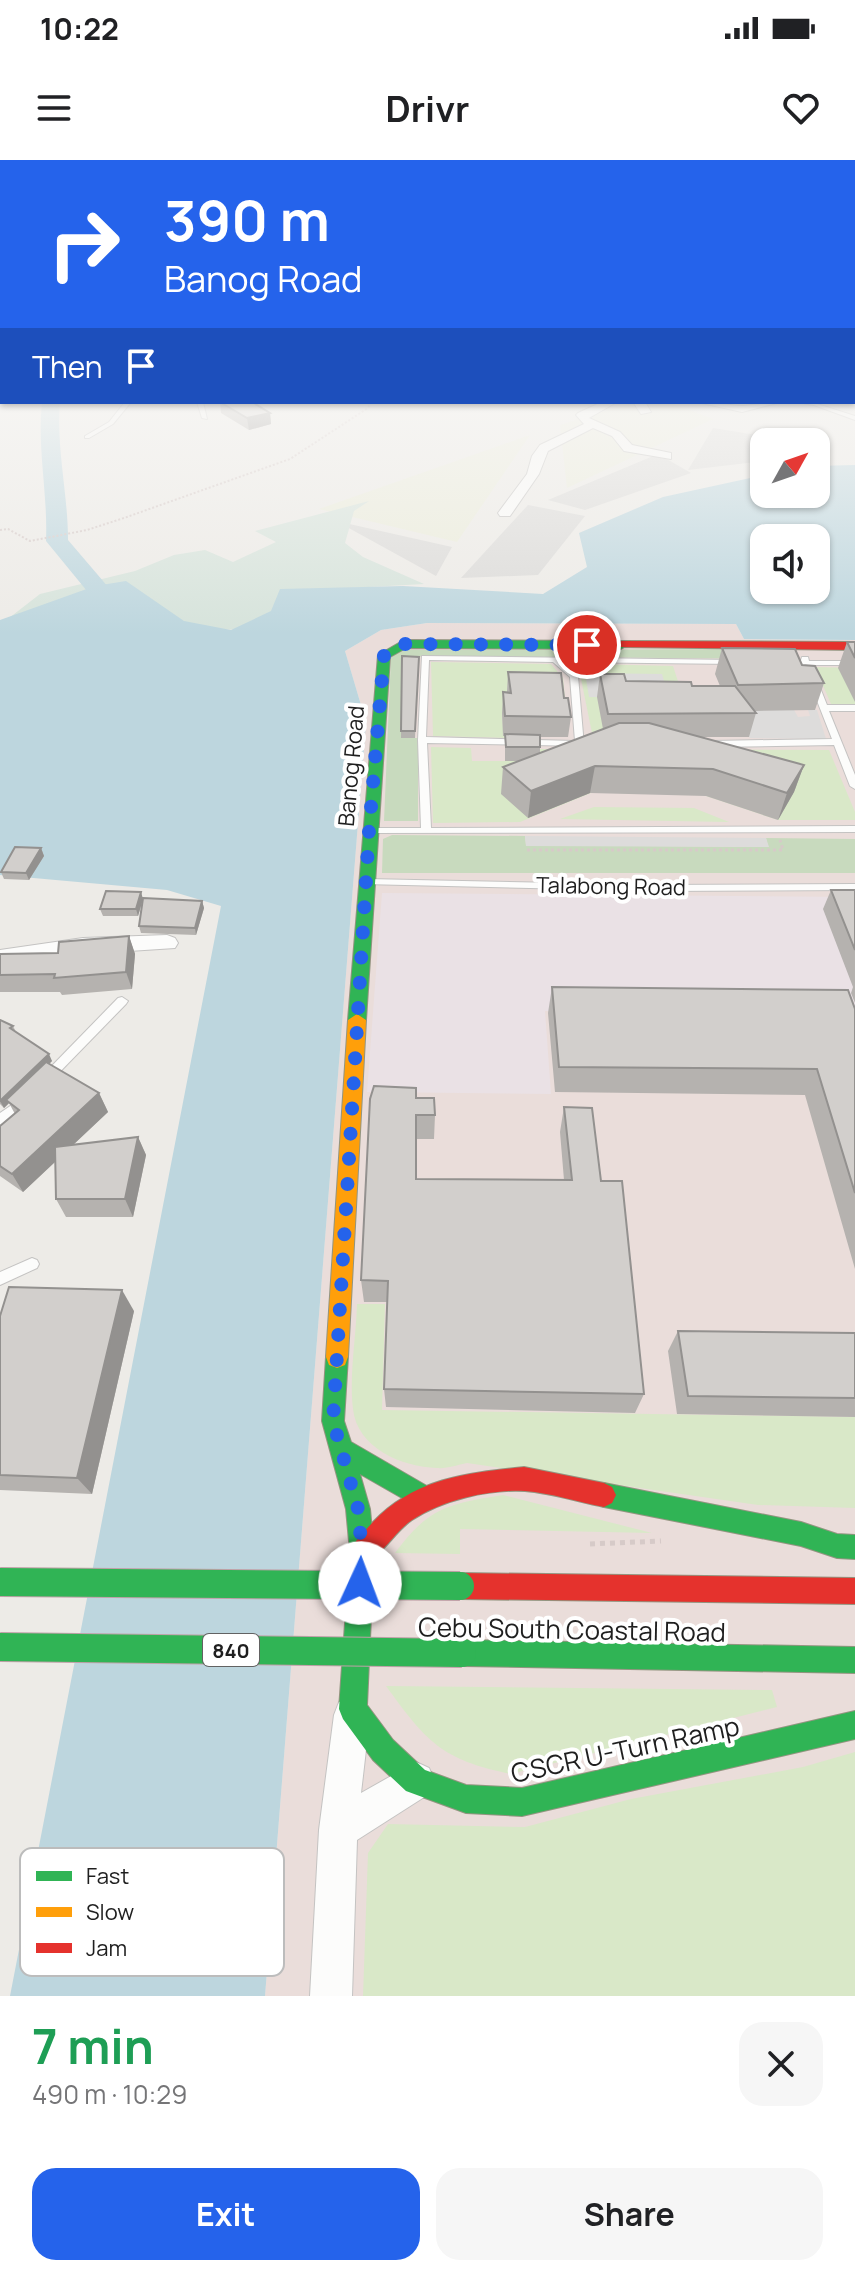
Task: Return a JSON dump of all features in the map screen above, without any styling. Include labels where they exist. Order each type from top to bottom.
[{"type":"main road","name":"Banog Road","points":[[362,1552],[358,1509],[333,1421],[369,831],[384,655],[404,644],[803,654],[855,646]]},
{"type":"main road","points":[[340,1449],[423,1498]]},
{"type":"main road","points":[[353,1709],[362,1552],[395,1517],[423,1498],[458,1486],[524,1479],[801,1534],[837,1546],[855,1547]]},
{"type":"main road","name":"Cebu South Coastal Road","points":[[0,1582],[855,1591]]},
{"type":"main road","name":"Cebu South Coastal Road","points":[[0,1647],[855,1660]]},
{"type":"main road","name":"CSCR U-Turn Ramp","points":[[353,1709],[383,1750],[416,1781],[466,1799],[522,1802],[855,1725]]},
{"type":"street","points":[[505,513],[533,474],[536,463]]},
{"type":"street","points":[[0,958],[83,946],[167,943]]},
{"type":"street","points":[[331,1996],[338,1830],[353,1709]]},
{"type":"street","points":[[338,1830],[416,1781]]},
{"type":"lane","points":[[803,654],[855,786]]},
{"type":"lane","points":[[778,662],[803,654],[855,663]]},
{"type":"lane","points":[[426,829],[422,740],[425,658],[749,662]]},
{"type":"lane","points":[[555,660],[574,676],[580,744]]},
{"type":"lane","points":[[574,676],[590,660]]},
{"type":"lane","points":[[824,708],[855,708]]},
{"type":"lane","points":[[422,740],[595,744]]},
{"type":"lane","points":[[703,744],[836,742]]},
{"type":"lane","points":[[369,831],[855,829]]},
{"type":"lane","name":"Talabong Road","points":[[367,882],[660,888],[855,887]]},
{"type":"lane","points":[[0,1120],[17,1109],[122,1001]]},
{"type":"lane","points":[[0,1279],[32,1264]]},
{"type":"path","points":[[0,530],[8,529],[30,541],[61,536],[124,518],[280,463]]},
{"type":"path","points":[[527,850],[783,850],[776,829]]},
{"type":"path","points":[[584,1544],[677,1540]]},
{"type":"shaded area","points":[[637,463],[673,463],[691,473],[585,510],[548,500]]},
{"type":"shaded area","points":[[692,463],[750,463],[688,470]]},
{"type":"shaded area","points":[[369,501],[354,511],[345,543],[363,557],[424,584],[296,591],[255,630],[0,625],[40,594],[135,571],[174,555],[205,550],[233,562],[276,542],[255,531]]},
{"type":"shaded area","points":[[528,505],[585,516],[538,575],[461,578]]},
{"type":"shaded area","points":[[336,521],[452,547],[436,576]]},
{"type":"shaded area","points":[[427,623],[736,624],[744,639],[855,640],[855,1996],[265,1996],[267,1976],[284,1976],[284,1848],[277,1848],[366,722],[345,651],[381,630]]},
{"type":"shaded area","points":[[585,673],[662,674],[669,698],[589,697]]},
{"type":"shaded area","points":[[737,710],[794,710],[798,717],[810,716],[808,710],[817,710],[826,739],[750,738],[742,727]]},
{"type":"shaded area","points":[[525,836],[766,838],[769,847],[526,846]]},
{"type":"shaded area","points":[[382,893],[855,897],[855,1016],[545,1011],[551,1094],[367,1092]]},
{"type":"green space","points":[[451,463],[511,463],[457,542],[319,509]]},
{"type":"green space","points":[[564,463],[621,463],[567,488]]},
{"type":"green space","points":[[792,649],[796,659],[423,656],[419,657],[419,663],[403,663],[402,738],[418,738],[418,821],[384,821],[391,657],[401,650]]},
{"type":"green space","points":[[431,662],[551,664],[563,678],[567,719],[502,713],[503,728],[514,738],[433,736]]},
{"type":"green space","points":[[590,664],[673,666],[686,706],[593,738],[580,674]]},
{"type":"green space","points":[[815,667],[855,668],[855,705],[831,704]]},
{"type":"green space","points":[[431,747],[471,748],[472,761],[539,761],[539,749],[829,750],[855,812],[855,820],[778,820],[688,790],[601,789],[520,822],[433,823]]},
{"type":"green space","points":[[594,807],[694,808],[729,822],[560,819]]},
{"type":"green space","points":[[392,835],[525,836],[526,845],[768,847],[766,838],[855,839],[855,873],[382,873],[383,839]]},
{"type":"green space","points":[[357,1304],[385,1304],[382,1410],[855,1417],[855,1508],[758,1505],[467,1463],[437,1468],[396,1459],[372,1445],[356,1423],[352,1383]]},
{"type":"green space","points":[[503,1495],[652,1533],[460,1529],[460,1554],[395,1553],[418,1526],[441,1510]]},
{"type":"green space","points":[[386,1686],[772,1690],[777,1707],[511,1774],[451,1755],[425,1734]]},
{"type":"green space","points":[[855,1752],[855,1996],[363,1996],[368,1853],[388,1824],[525,1827],[631,1799],[803,1767]]},
{"type":"water","points":[[855,465],[855,640],[744,639],[736,624],[427,623],[381,630],[345,651],[366,722],[277,1848],[39,1848],[221,906],[167,890],[0,875],[0,620],[95,586],[126,581],[184,621],[231,630],[271,611],[280,589],[403,586],[543,594],[587,567],[579,533],[663,497],[750,478],[750,508],[830,508],[830,466]]},
{"type":"water","points":[[20,1944],[20,1976],[267,1976],[265,1996],[10,1996]]},
{"type":"building","points":[[847,642],[855,642],[855,658]]},
{"type":"building","points":[[722,648],[795,649],[802,665],[815,666],[824,683],[738,685]]},
{"type":"building","points":[[402,656],[419,657],[415,731],[401,731]]},
{"type":"building","points":[[508,672],[561,673],[564,698],[568,698],[571,717],[505,716],[503,692],[511,693]]},
{"type":"building","points":[[600,674],[624,674],[626,681],[735,686],[756,713],[608,714]]},
{"type":"building","points":[[619,723],[649,723],[804,765],[787,793],[713,769],[595,766],[531,791],[503,767]]},
{"type":"building","points":[[505,734],[540,735],[540,747],[506,747]]},
{"type":"building","points":[[15,847],[41,848],[26,873],[1,872]]},
{"type":"building","points":[[831,890],[855,890],[855,950]]},
{"type":"building","points":[[106,891],[141,892],[136,909],[100,909]]},
{"type":"building","points":[[143,898],[202,901],[195,928],[139,926]]},
{"type":"building","points":[[129,936],[126,972],[54,978],[55,974],[0,975],[0,954],[58,953],[59,942]]},
{"type":"building","points":[[552,987],[848,990],[855,1009],[855,1193],[817,1069],[559,1067]]},
{"type":"building","points":[[0,1020],[13,1026],[10,1028],[49,1054],[0,1101]]},
{"type":"building","points":[[46,1062],[99,1093],[12,1174],[0,1166],[0,1126],[19,1110],[6,1100]]},
{"type":"building","points":[[374,1086],[416,1088],[416,1098],[434,1098],[435,1115],[416,1115],[416,1179],[572,1180],[564,1107],[592,1108],[601,1181],[622,1181],[644,1394],[384,1389],[388,1281],[361,1280],[370,1099]]},
{"type":"building","points":[[138,1137],[125,1199],[56,1199],[55,1147]]},
{"type":"building","points":[[9,1287],[122,1290],[77,1478],[0,1475],[0,1316]]},
{"type":"building","points":[[678,1331],[855,1333],[855,1398],[688,1396]]},
{"type":"waterway","points":[[52,463],[58,503],[57,541],[95,586]]},
{"type":"traffic: fast","points":[[357,1020],[384,655],[404,644],[621,645]]},
{"type":"traffic: fast","points":[[337,1357],[333,1421],[358,1509],[362,1552],[353,1709],[383,1750],[416,1781],[466,1799],[522,1802],[855,1725]]},
{"type":"traffic: fast","points":[[340,1449],[423,1498]]},
{"type":"traffic: fast","points":[[604,1495],[801,1534],[837,1546],[855,1547]]},
{"type":"traffic: fast","points":[[0,1582],[460,1586]]},
{"type":"traffic: fast","points":[[0,1647],[462,1653]]},
{"type":"traffic: fast","points":[[462,1653],[855,1660]]},
{"type":"traffic: slow","points":[[337,1357],[357,1020]]},
{"type":"traffic: jam","points":[[621,645],[855,646]]},
{"type":"traffic: jam","points":[[362,1552],[395,1517],[423,1498],[458,1486],[524,1479],[604,1495]]},
{"type":"traffic: jam","points":[[460,1586],[855,1591]]},
{"type":"route","points":[[360,1583],[362,1552],[358,1509],[333,1421],[369,831],[384,655],[404,644],[587,645]]}]
